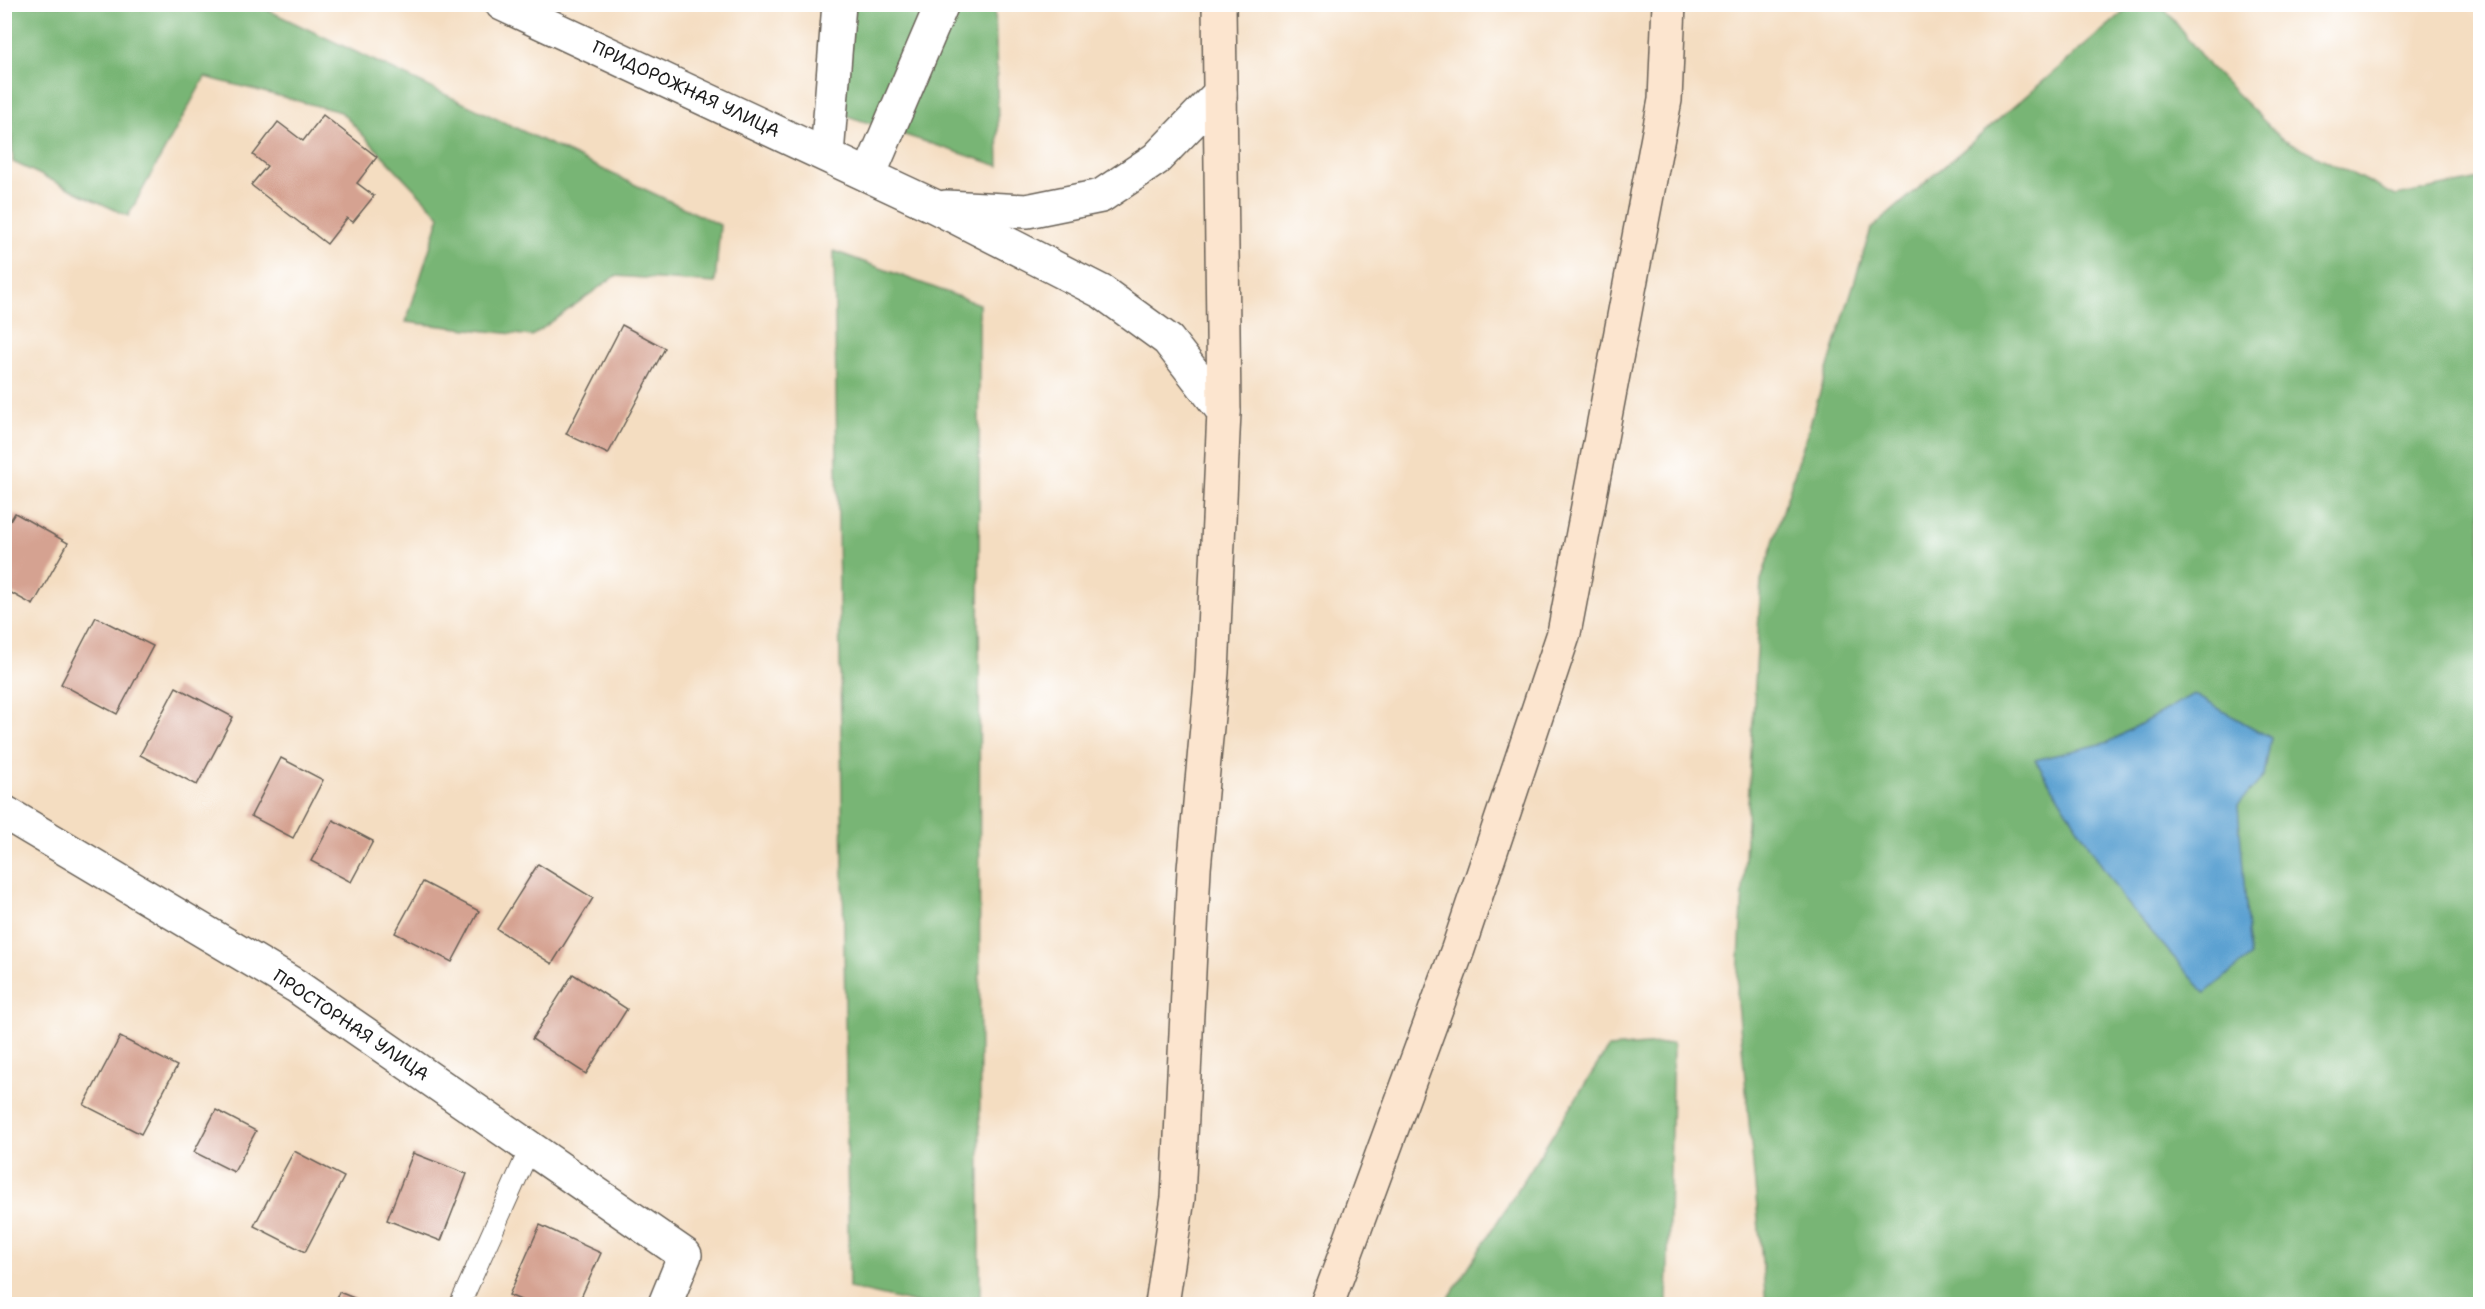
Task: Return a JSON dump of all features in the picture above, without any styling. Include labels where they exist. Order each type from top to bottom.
[{"type":"main road","points":[[1162,1305],[1178,1198],[1194,869],[1212,672],[1224,412],[1219,4]]},
{"type":"main road","points":[[1328,1305],[1458,949],[1564,633],[1665,100],[1669,4]]},
{"type":"street","name":"ПРИДОРОЖНАЯ УЛИЦА","points":[[502,4],[936,207],[1102,292],[1168,340],[1224,412]]},
{"type":"street","points":[[826,155],[839,4]]},
{"type":"street","points":[[869,175],[942,4]]},
{"type":"street","points":[[936,207],[1027,211],[1101,196],[1156,159],[1220,93]]},
{"type":"street","name":"ПРОСТОРНАЯ УЛИЦА","points":[[4,812],[297,986],[685,1255],[665,1305]]},
{"type":"lane","points":[[460,1305],[530,1148]]},
{"type":"green space","points":[[4,5],[257,5],[720,225],[715,283],[615,276],[532,336],[406,322],[440,216],[341,112],[205,77],[128,216],[13,162],[9,76],[5,72]]},
{"type":"green space","points":[[840,5],[995,5],[999,166],[841,114]]},
{"type":"green space","points":[[2132,5],[2162,5],[2209,66],[2281,138],[2396,196],[2480,179],[2480,1304],[1766,1304],[1737,993],[1761,581],[1871,229]]},
{"type":"green space","points":[[834,251],[979,304],[980,1304],[919,1304],[849,1288]]},
{"type":"green space","points":[[1673,1043],[1667,1304],[1447,1304],[1608,1048]]},
{"type":"water","points":[[2193,694],[2271,738],[2264,776],[2238,805],[2250,957],[2205,993],[2123,899],[2035,760],[2109,742]]},
{"type":"building","points":[[323,115],[377,157],[357,183],[374,196],[353,222],[347,218],[327,244],[251,185],[267,166],[253,155],[278,122],[303,141]]},
{"type":"building","points":[[622,325],[665,348],[608,454],[566,434]]},
{"type":"building","points":[[15,513],[68,543],[33,605],[4,589],[4,531]]},
{"type":"building","points":[[96,617],[153,646],[117,714],[61,684]]},
{"type":"building","points":[[176,687],[233,717],[197,785],[140,755]]},
{"type":"building","points":[[281,758],[323,780],[293,838],[251,816]]},
{"type":"building","points":[[333,820],[373,841],[351,882],[311,861]]},
{"type":"building","points":[[538,864],[593,898],[552,964],[497,929]]},
{"type":"building","points":[[423,882],[479,911],[452,962],[395,933]]},
{"type":"building","points":[[573,974],[627,1009],[586,1074],[532,1039]]},
{"type":"building","points":[[120,1037],[177,1066],[141,1134],[84,1105]]},
{"type":"building","points":[[216,1110],[256,1131],[234,1172],[194,1152]]},
{"type":"building","points":[[294,1151],[344,1177],[305,1252],[254,1226]]},
{"type":"building","points":[[413,1153],[467,1174],[441,1241],[387,1220]]},
{"type":"building","points":[[540,1225],[601,1253],[578,1304],[530,1304],[509,1295]]},
{"type":"building","points":[[339,1292],[369,1304],[334,1304]]}]
